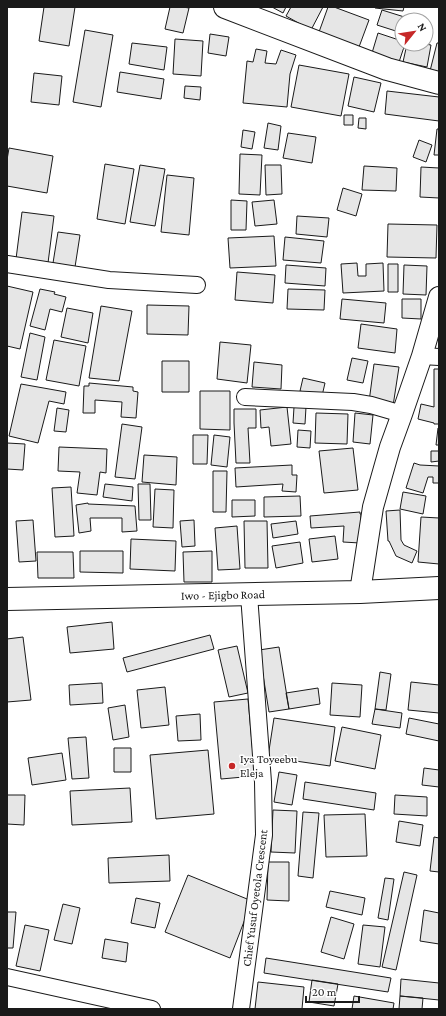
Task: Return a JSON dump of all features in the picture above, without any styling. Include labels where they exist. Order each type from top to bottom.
[{"type":"main road","points":[[225,7],[387,69],[439,83]]},
{"type":"main road","name":"Iwo - Ejigbo Road","points":[[7,599],[249,595],[439,588]]},
{"type":"street","points":[[7,264],[109,280],[197,285]]},
{"type":"street","points":[[360,592],[373,506],[390,447],[402,414],[430,356],[439,298]]},
{"type":"street","points":[[245,396],[353,402],[371,405],[402,414]]},
{"type":"street","name":"Chief Yusuf Oyetola Crescent","points":[[241,1009],[264,834],[263,782],[249,595]]},
{"type":"street","points":[[7,977],[152,1009]]},
{"type":"building","points":[[44,7],[75,7],[69,46],[39,41]]},
{"type":"building","points":[[170,7],[189,8],[183,33],[165,29]]},
{"type":"building","points":[[272,7],[286,7],[283,13]]},
{"type":"building","points":[[291,7],[323,7],[311,30],[286,16]]},
{"type":"building","points":[[328,7],[334,7],[369,20],[359,47],[319,32]]},
{"type":"building","points":[[375,7],[404,7],[403,11]]},
{"type":"building","points":[[382,10],[394,14],[394,30],[377,25]]},
{"type":"building","points":[[85,30],[113,35],[101,107],[73,102]]},
{"type":"building","points":[[378,33],[394,38],[394,52],[402,52],[399,62],[372,53]]},
{"type":"building","points":[[210,34],[229,37],[226,56],[208,53]]},
{"type":"building","points":[[175,39],[203,41],[201,76],[173,74]]},
{"type":"building","points":[[132,43],[167,47],[164,70],[129,64]]},
{"type":"building","points":[[437,43],[439,43],[439,73],[430,71]]},
{"type":"building","points":[[256,49],[267,51],[265,63],[276,64],[281,50],[296,55],[290,74],[287,107],[243,103],[247,61],[253,62]]},
{"type":"building","points":[[405,52],[430,52],[427,67],[403,62]]},
{"type":"building","points":[[299,65],[349,74],[341,116],[291,107]]},
{"type":"building","points":[[120,72],[164,79],[161,99],[117,92]]},
{"type":"building","points":[[34,73],[62,76],[59,105],[31,102]]},
{"type":"building","points":[[354,77],[381,83],[374,112],[348,106]]},
{"type":"building","points":[[185,86],[201,87],[200,100],[184,98]]},
{"type":"building","points":[[387,91],[439,97],[439,121],[385,114]]},
{"type":"building","points":[[344,115],[353,115],[353,125],[344,125]]},
{"type":"building","points":[[359,118],[366,118],[366,129],[358,128]]},
{"type":"building","points":[[268,123],[281,126],[278,150],[264,148]]},
{"type":"building","points":[[437,129],[439,129],[439,155],[434,155]]},
{"type":"building","points":[[243,130],[255,132],[252,149],[241,147]]},
{"type":"building","points":[[288,133],[316,137],[312,163],[283,158]]},
{"type":"building","points":[[419,140],[432,145],[426,162],[413,157]]},
{"type":"building","points":[[9,148],[53,156],[47,193],[7,186],[7,160]]},
{"type":"building","points":[[240,154],[262,155],[260,195],[239,194]]},
{"type":"building","points":[[105,164],[134,169],[125,224],[97,219]]},
{"type":"building","points":[[140,165],[165,169],[155,226],[130,222]]},
{"type":"building","points":[[265,165],[281,165],[282,194],[266,195]]},
{"type":"building","points":[[364,166],[397,168],[396,191],[362,190]]},
{"type":"building","points":[[421,167],[439,168],[439,198],[420,197]]},
{"type":"building","points":[[167,175],[194,178],[189,235],[161,232]]},
{"type":"building","points":[[343,188],[362,194],[356,216],[337,210]]},
{"type":"building","points":[[231,200],[247,201],[246,230],[231,230]]},
{"type":"building","points":[[274,200],[277,224],[255,226],[252,202]]},
{"type":"building","points":[[22,212],[54,216],[48,263],[16,259]]},
{"type":"building","points":[[297,216],[329,218],[327,237],[296,234]]},
{"type":"building","points":[[388,224],[437,225],[436,258],[387,257]]},
{"type":"building","points":[[58,232],[80,235],[75,267],[53,263]]},
{"type":"building","points":[[274,236],[276,266],[230,268],[228,238]]},
{"type":"building","points":[[285,237],[324,241],[321,263],[283,260]]},
{"type":"building","points":[[357,263],[358,276],[366,276],[366,264],[383,263],[384,291],[343,293],[341,264]]},
{"type":"building","points":[[388,264],[398,264],[398,292],[388,292]]},
{"type":"building","points":[[286,265],[326,268],[325,286],[285,283]]},
{"type":"building","points":[[404,265],[427,266],[426,295],[403,294]]},
{"type":"building","points":[[237,272],[275,275],[273,303],[235,300]]},
{"type":"building","points":[[7,286],[33,292],[20,349],[7,346]]},
{"type":"building","points":[[40,289],[55,292],[54,294],[66,297],[62,312],[50,309],[45,330],[30,326]]},
{"type":"building","points":[[288,289],[325,290],[324,310],[287,309]]},
{"type":"building","points":[[342,299],[386,303],[384,323],[340,319]]},
{"type":"building","points":[[402,299],[421,299],[421,319],[402,318]]},
{"type":"building","points":[[147,305],[189,306],[188,335],[147,334]]},
{"type":"building","points":[[101,306],[132,311],[119,381],[89,378]]},
{"type":"building","points":[[67,308],[93,313],[88,343],[61,337]]},
{"type":"building","points":[[361,324],[397,329],[395,353],[358,348]]},
{"type":"building","points":[[30,333],[45,337],[37,380],[21,377]]},
{"type":"building","points":[[54,340],[86,346],[79,386],[46,380]]},
{"type":"building","points":[[220,342],[251,345],[247,383],[217,379]]},
{"type":"building","points":[[352,358],[368,361],[363,383],[347,380]]},
{"type":"building","points":[[162,361],[189,361],[189,392],[162,392]]},
{"type":"building","points":[[254,362],[282,365],[281,389],[252,387]]},
{"type":"building","points":[[374,364],[399,367],[393,406],[369,402]]},
{"type":"building","points":[[434,369],[439,369],[439,424],[418,419],[421,404],[434,407]]},
{"type":"building","points":[[303,378],[325,383],[322,396],[300,391]]},
{"type":"building","points":[[89,383],[133,387],[133,391],[138,392],[136,418],[121,417],[122,402],[95,400],[95,413],[83,413],[84,386],[89,386]]},
{"type":"building","points":[[21,384],[66,392],[64,404],[49,401],[38,443],[9,436]]},
{"type":"building","points":[[200,391],[230,391],[230,430],[200,429]]},
{"type":"building","points":[[287,407],[291,444],[271,446],[269,427],[261,428],[260,410]]},
{"type":"building","points":[[294,407],[306,407],[305,424],[293,423]]},
{"type":"building","points":[[57,408],[69,410],[66,432],[54,431]]},
{"type":"building","points":[[234,409],[256,409],[256,428],[248,428],[250,463],[236,463]]},
{"type":"building","points":[[316,413],[348,414],[347,444],[315,443]]},
{"type":"building","points":[[355,413],[373,415],[370,444],[353,442]]},
{"type":"building","points":[[122,424],[142,427],[135,479],[115,477]]},
{"type":"building","points":[[438,428],[439,445],[436,445]]},
{"type":"building","points":[[298,430],[311,431],[310,448],[297,447]]},
{"type":"building","points":[[193,435],[208,435],[207,464],[193,464]]},
{"type":"building","points":[[214,435],[230,437],[227,467],[211,465]]},
{"type":"building","points":[[7,443],[25,444],[23,470],[7,469]]},
{"type":"building","points":[[59,447],[107,449],[106,473],[100,472],[97,495],[77,493],[80,472],[58,471]]},
{"type":"building","points":[[353,448],[358,490],[324,493],[319,451]]},
{"type":"building","points":[[431,451],[439,451],[439,461],[431,462]]},
{"type":"building","points":[[144,455],[177,457],[176,485],[142,482]]},
{"type":"building","points":[[414,463],[420,465],[439,466],[439,483],[433,483],[433,477],[428,477],[423,493],[406,488]]},
{"type":"building","points":[[292,465],[292,475],[297,475],[296,492],[282,491],[283,484],[236,487],[235,468]]},
{"type":"building","points":[[213,471],[227,471],[226,512],[213,512]]},
{"type":"building","points":[[105,484],[133,487],[132,501],[103,497]]},
{"type":"building","points":[[138,484],[150,484],[151,520],[139,520]]},
{"type":"building","points":[[71,487],[74,536],[55,537],[52,488]]},
{"type":"building","points":[[155,489],[174,490],[173,528],[153,527]]},
{"type":"building","points":[[403,492],[426,496],[423,514],[400,509]]},
{"type":"building","points":[[300,496],[301,516],[264,517],[264,497]]},
{"type":"building","points":[[232,500],[255,500],[255,516],[232,517]]},
{"type":"building","points":[[88,503],[135,506],[137,531],[122,532],[122,518],[90,518],[91,531],[79,533],[76,505]]},
{"type":"building","points":[[400,510],[401,540],[404,545],[417,551],[412,563],[396,556],[388,541],[386,511]]},
{"type":"building","points":[[360,512],[360,543],[343,542],[344,526],[311,528],[310,516]]},
{"type":"building","points":[[421,517],[439,518],[439,564],[418,562]]},
{"type":"building","points":[[33,520],[36,561],[19,562],[16,521]]},
{"type":"building","points":[[194,520],[195,546],[182,547],[180,521]]},
{"type":"building","points":[[244,521],[267,521],[268,568],[245,568]]},
{"type":"building","points":[[296,521],[298,534],[273,538],[271,524]]},
{"type":"building","points":[[237,526],[240,569],[218,570],[215,528]]},
{"type":"building","points":[[335,536],[338,559],[312,562],[309,539]]},
{"type":"building","points":[[131,539],[176,541],[175,571],[130,569]]},
{"type":"building","points":[[300,542],[303,563],[276,568],[272,546]]},
{"type":"building","points":[[80,551],[123,551],[123,573],[80,572]]},
{"type":"building","points":[[212,551],[212,582],[184,582],[183,552]]},
{"type":"building","points":[[37,552],[73,552],[74,578],[38,578]]},
{"type":"building","points":[[112,622],[114,649],[70,653],[67,627]]},
{"type":"building","points":[[210,635],[214,649],[127,672],[123,658]]},
{"type":"building","points":[[23,637],[31,700],[7,702],[7,639]]},
{"type":"building","points":[[237,646],[248,693],[229,697],[218,650]]},
{"type":"building","points":[[279,647],[289,709],[269,712],[259,650]]},
{"type":"building","points":[[380,672],[391,674],[386,710],[375,709]]},
{"type":"building","points":[[411,682],[439,685],[439,713],[408,710]]},
{"type":"building","points":[[102,683],[103,703],[70,705],[69,685]]},
{"type":"building","points":[[332,683],[362,685],[360,717],[330,715]]},
{"type":"building","points":[[165,687],[169,725],[141,728],[137,690]]},
{"type":"building","points":[[318,688],[320,704],[289,709],[286,693]]},
{"type":"building","points":[[248,699],[255,776],[221,779],[214,702]]},
{"type":"building","points":[[125,705],[129,737],[113,740],[108,708]]},
{"type":"building","points":[[375,709],[402,713],[400,728],[372,724]]},
{"type":"building","points":[[200,714],[201,740],[178,741],[176,716]]},
{"type":"building","points":[[274,718],[335,727],[330,766],[268,757]]},
{"type":"building","points":[[409,718],[439,724],[439,741],[406,734]]},
{"type":"building","points":[[342,727],[381,735],[375,769],[335,761]]},
{"type":"building","points":[[86,737],[89,778],[72,779],[68,738]]},
{"type":"building","points":[[114,748],[131,748],[131,772],[114,772]]},
{"type":"building","points":[[208,750],[214,814],[156,819],[150,755]]},
{"type":"building","points":[[62,753],[66,780],[32,785],[28,758]]},
{"type":"building","points":[[424,768],[439,770],[439,787],[422,785]]},
{"type":"building","points":[[279,772],[297,775],[292,805],[274,802]]},
{"type":"building","points":[[305,782],[376,793],[374,810],[303,799]]},
{"type":"building","points":[[130,788],[132,822],[72,825],[70,791]]},
{"type":"building","points":[[7,795],[25,795],[24,825],[7,824]]},
{"type":"building","points":[[395,795],[427,797],[427,816],[394,814]]},
{"type":"building","points":[[273,810],[297,811],[295,853],[271,852]]},
{"type":"building","points":[[303,812],[319,813],[313,878],[298,876]]},
{"type":"building","points":[[365,814],[367,856],[326,857],[324,815]]},
{"type":"building","points":[[399,821],[423,825],[420,846],[396,842]]},
{"type":"building","points":[[434,837],[439,838],[439,872],[430,871]]},
{"type":"building","points":[[169,855],[170,881],[109,883],[108,858]]},
{"type":"building","points":[[268,862],[289,862],[289,901],[267,900]]},
{"type":"building","points":[[404,872],[417,875],[396,970],[382,967]]},
{"type":"building","points":[[188,875],[252,901],[230,958],[165,932]]},
{"type":"building","points":[[385,878],[394,879],[388,920],[378,918]]},
{"type":"building","points":[[330,891],[365,898],[362,915],[326,907]]},
{"type":"building","points":[[136,898],[160,903],[155,928],[131,923]]},
{"type":"building","points":[[63,904],[80,908],[72,944],[54,940]]},
{"type":"building","points":[[424,910],[439,913],[439,944],[420,941]]},
{"type":"building","points":[[7,912],[16,912],[13,948],[7,948]]},
{"type":"building","points":[[331,917],[354,924],[344,959],[321,952]]},
{"type":"building","points":[[25,925],[49,930],[40,971],[16,966]]},
{"type":"building","points":[[363,925],[385,927],[380,967],[358,964]]},
{"type":"building","points":[[105,939],[128,943],[126,962],[102,958]]},
{"type":"building","points":[[266,958],[391,978],[388,992],[264,973]]},
{"type":"building","points":[[401,979],[439,983],[439,1000],[400,996]]},
{"type":"building","points":[[312,980],[338,984],[334,1006],[309,1002]]},
{"type":"building","points":[[258,982],[304,987],[302,1009],[255,1009]]},
{"type":"building","points":[[354,996],[394,1003],[393,1009],[352,1009]]},
{"type":"building","points":[[400,996],[423,998],[422,1009],[399,1009]]},
{"type":"place","name":"Iya Toyeebu Eleja","points":[[232,766]]}]
